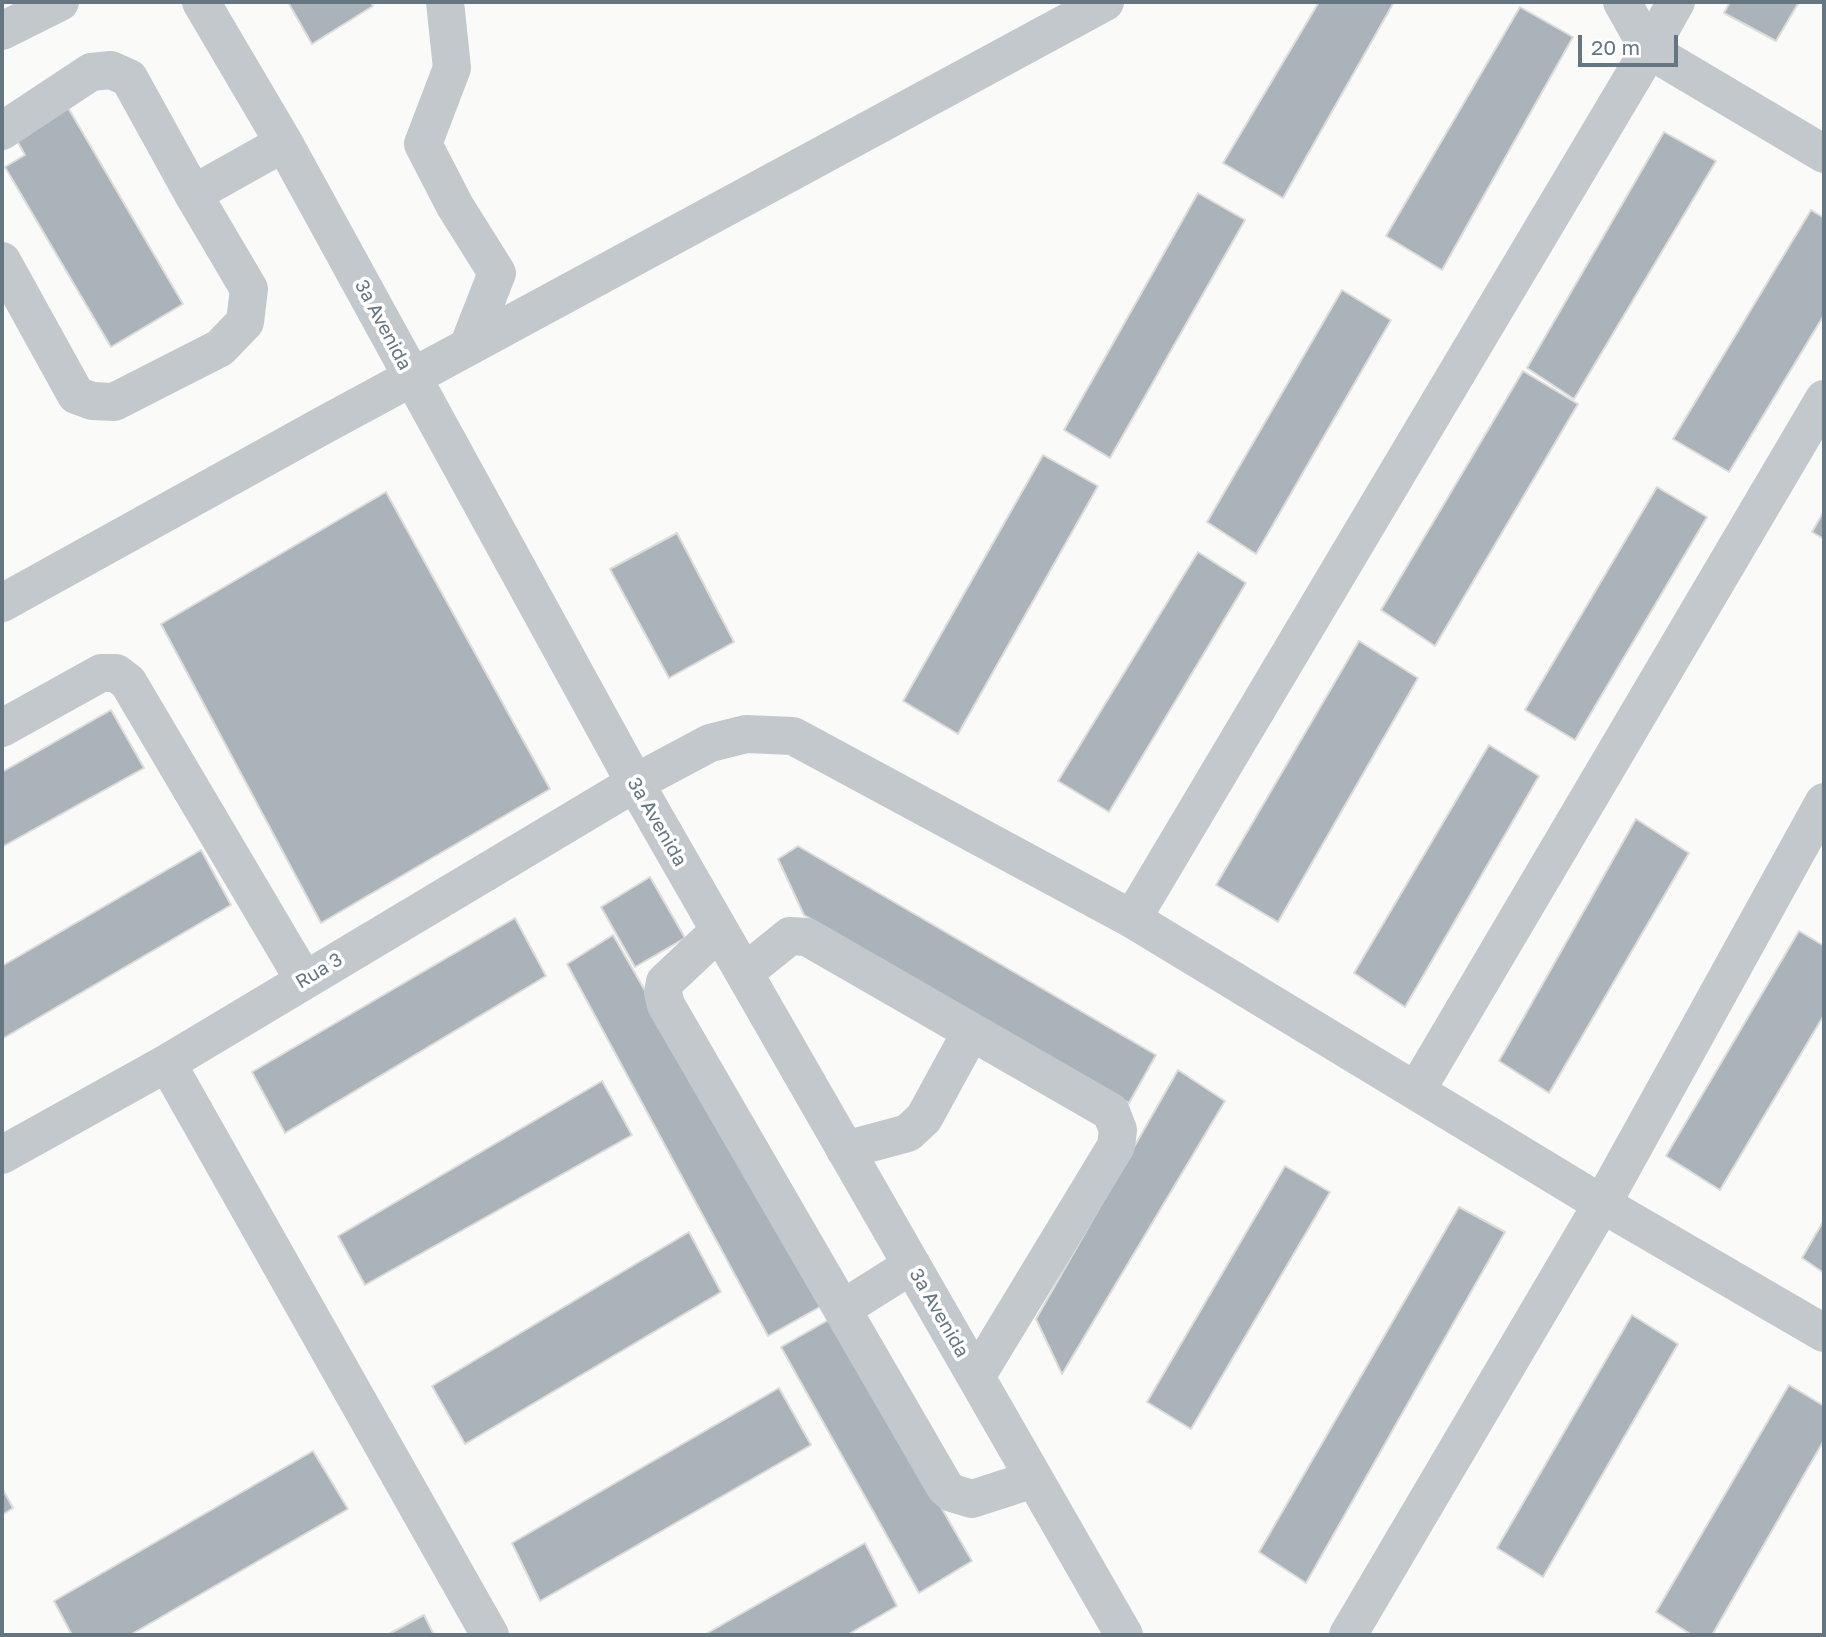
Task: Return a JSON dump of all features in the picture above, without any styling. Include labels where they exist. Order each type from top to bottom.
[{"type":"street","points":[[2,32],[60,2]]},
{"type":"street","name":"3ª Avenida","points":[[201,2],[284,143],[635,783],[1124,1635]]},
{"type":"street","points":[[445,2],[452,68],[423,144],[455,205],[497,272],[468,347]]},
{"type":"street","points":[[2,603],[1105,2]]},
{"type":"street","points":[[1622,2],[1649,50],[1824,154]]},
{"type":"street","points":[[1132,919],[1676,2]]},
{"type":"street","points":[[2,131],[91,72],[111,70],[129,78],[249,289],[245,323],[220,348],[114,402],[92,401],[76,395],[2,261]]},
{"type":"street","points":[[193,194],[284,143]]},
{"type":"street","points":[[1416,1091],[1824,399]]},
{"type":"street","points":[[2,728],[102,673],[116,673],[128,682],[304,980]]},
{"type":"street","name":"Rua 3","points":[[2,1155],[167,1063],[635,783],[710,743],[746,734],[793,736],[1132,919],[1602,1204],[1824,1333]]},
{"type":"street","points":[[1349,1635],[1602,1204],[1824,802]]},
{"type":"street","points":[[719,931],[665,982],[663,993],[666,1005],[945,1487],[953,1493],[972,1499],[1034,1479]]},
{"type":"street","points":[[744,973],[790,936],[807,937],[1111,1112],[1118,1130],[1116,1146],[976,1377]]},
{"type":"street","points":[[845,1150],[908,1133],[924,1118],[971,1032]]},
{"type":"street","points":[[167,1063],[490,1635]]},
{"type":"street","points":[[842,1309],[912,1265]]},
{"type":"building","points":[[288,2],[370,2],[373,6],[312,44]]},
{"type":"building","points":[[1319,2],[1394,2],[1283,198],[1223,163]]},
{"type":"building","points":[[1730,2],[1799,2],[1776,41],[1724,13]]},
{"type":"building","points":[[1520,7],[1573,37],[1442,270],[1386,236]]},
{"type":"building","points":[[67,106],[183,304],[111,347],[5,167],[25,155],[15,137]]},
{"type":"building","points":[[1664,132],[1716,161],[1574,399],[1527,368]]},
{"type":"building","points":[[1198,193],[1245,220],[1110,458],[1064,430]]},
{"type":"building","points":[[1811,210],[1824,218],[1824,315],[1729,472],[1673,439]]},
{"type":"building","points":[[1342,290],[1391,320],[1256,554],[1207,522]]},
{"type":"building","points":[[1523,371],[1578,404],[1435,646],[1381,610]]},
{"type":"building","points":[[1043,455],[1098,486],[958,734],[903,701]]},
{"type":"building","points":[[1657,487],[1707,517],[1575,740],[1525,710]]},
{"type":"building","points":[[386,492],[550,789],[321,923],[161,624]]},
{"type":"building","points":[[1824,511],[1824,539],[1812,532]]},
{"type":"building","points":[[677,533],[734,642],[669,678],[610,569]]},
{"type":"building","points":[[1198,552],[1246,583],[1109,812],[1058,781]]},
{"type":"building","points":[[1359,641],[1418,678],[1278,922],[1216,885]]},
{"type":"building","points":[[111,710],[144,768],[2,847],[2,772]]},
{"type":"building","points":[[1489,745],[1539,776],[1405,1007],[1354,973]]},
{"type":"building","points":[[1636,819],[1689,853],[1549,1093],[1499,1061]]},
{"type":"building","points":[[798,846],[1156,1055],[1129,1103],[804,915],[778,859]]},
{"type":"building","points":[[201,850],[231,905],[2,1039],[2,966]]},
{"type":"building","points":[[650,877],[685,938],[635,967],[601,907]]},
{"type":"building","points":[[515,918],[546,976],[285,1133],[252,1072]]},
{"type":"building","points":[[1799,931],[1824,946],[1824,1015],[1720,1190],[1666,1156]]},
{"type":"building","points":[[613,935],[825,1304],[768,1336],[567,964]]},
{"type":"building","points":[[1178,1070],[1225,1101],[1062,1374],[1036,1319]]},
{"type":"building","points":[[602,1081],[632,1135],[365,1285],[338,1236]]},
{"type":"building","points":[[1285,1166],[1330,1192],[1191,1429],[1147,1402]]},
{"type":"building","points":[[1459,1207],[1505,1232],[1306,1583],[1259,1552]]},
{"type":"building","points":[[1824,1220],[1824,1273],[1802,1258]]},
{"type":"building","points":[[689,1232],[721,1292],[465,1444],[432,1386]]},
{"type":"building","points":[[1632,1315],[1678,1344],[1543,1577],[1497,1548]]},
{"type":"building","points":[[832,1318],[972,1561],[919,1593],[781,1347]]},
{"type":"building","points":[[1789,1385],[1824,1406],[1824,1440],[1712,1635],[1692,1635],[1656,1612]]},
{"type":"building","points":[[779,1388],[811,1445],[540,1601],[512,1543]]},
{"type":"building","points":[[313,1451],[348,1509],[130,1635],[72,1635],[54,1601]]},
{"type":"building","points":[[2,1488],[13,1508],[2,1515]]},
{"type":"building","points":[[865,1543],[897,1606],[847,1635],[704,1635]]},
{"type":"building","points":[[424,1615],[434,1635],[387,1635]]}]
